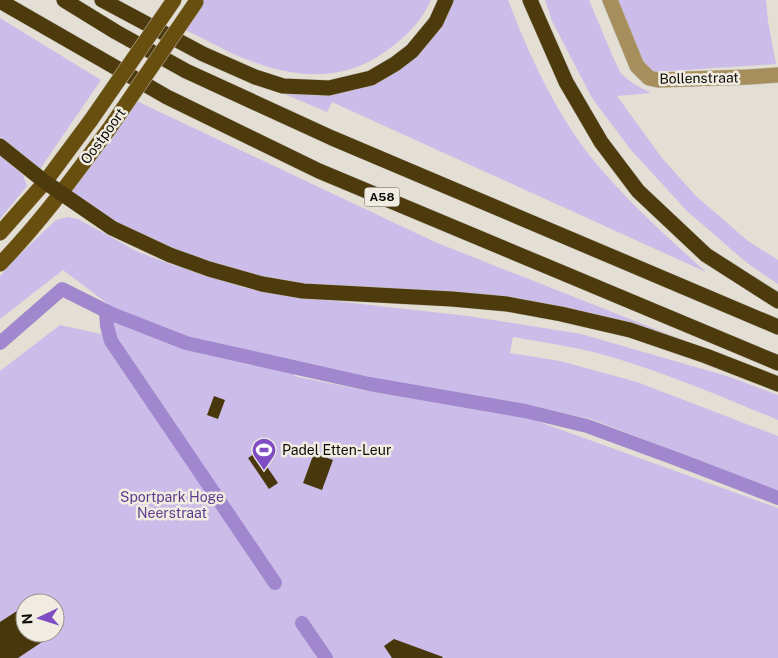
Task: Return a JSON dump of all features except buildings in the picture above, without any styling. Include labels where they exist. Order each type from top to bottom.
[{"type":"highway","name":"A58","points":[[64,0],[116,32],[186,71],[332,138],[778,327]]},
{"type":"highway","points":[[102,0],[203,54],[255,77],[283,86],[329,88],[371,78],[395,64],[412,51],[436,22],[446,0]]},
{"type":"highway","points":[[530,0],[566,82],[601,142],[638,191],[706,256],[778,301]]},
{"type":"highway","name":"A58","points":[[0,1],[166,97],[319,171],[778,363]]},
{"type":"highway","points":[[0,146],[45,182],[112,228],[170,255],[209,269],[262,284],[303,291],[507,304],[561,314],[630,330],[706,356],[778,384]]},
{"type":"main road","name":"Oostpoort","points":[[0,233],[45,182],[91,120],[174,0]]},
{"type":"main road","name":"Oostpoort","points":[[0,264],[20,244],[109,129],[197,1]]},
{"type":"street","name":"Bollenstraat","points":[[610,0],[637,66],[649,78],[658,80],[778,75]]},
{"type":"green space","points":[[203,0],[431,0],[418,22],[406,35],[386,51],[368,62],[349,70],[329,74],[310,74],[290,72],[250,61],[183,29]]},
{"type":"green space","points":[[451,0],[508,0],[545,84],[581,145],[634,205],[706,272],[332,102],[327,112],[268,87],[293,92],[388,74]]},
{"type":"green space","points":[[545,0],[589,0],[621,74],[651,93],[617,96],[662,158],[696,196],[748,241],[778,260],[778,284],[747,263],[687,211],[631,150],[592,98],[552,21]]},
{"type":"green space","points":[[614,0],[766,0],[776,64],[655,72],[644,62]]},
{"type":"green space","points":[[0,18],[101,80],[40,169],[0,137]]},
{"type":"green space","points":[[134,99],[435,242],[703,348],[561,310],[281,282],[207,262],[139,234],[101,213],[71,191]]},
{"type":"green space","points":[[0,152],[21,170],[27,186],[0,219]]},
{"type":"green space","points":[[67,217],[78,219],[138,252],[245,288],[300,297],[468,316],[581,334],[727,376],[778,395],[778,420],[679,380],[618,359],[579,349],[513,337],[510,353],[560,361],[637,382],[778,436],[778,491],[591,419],[522,404],[372,378],[174,335],[116,310],[63,270],[0,319],[0,276],[56,220]]},
{"type":"green space","name":"Sportpark Hoge Neerstraat","points":[[117,317],[172,342],[296,369],[294,376],[372,392],[523,416],[778,508],[778,658],[0,658],[0,371],[60,325],[114,337],[111,323],[113,318]]},
{"type":"waterway","points":[[0,343],[62,289],[112,314],[186,343],[369,384],[525,411],[587,426],[778,498]]},
{"type":"waterway","points":[[106,311],[111,341],[275,583]]},
{"type":"waterway","points":[[302,623],[326,658]]},
{"type":"place","name":"Padel Etten-Leur","points":[[264,471]]}]
